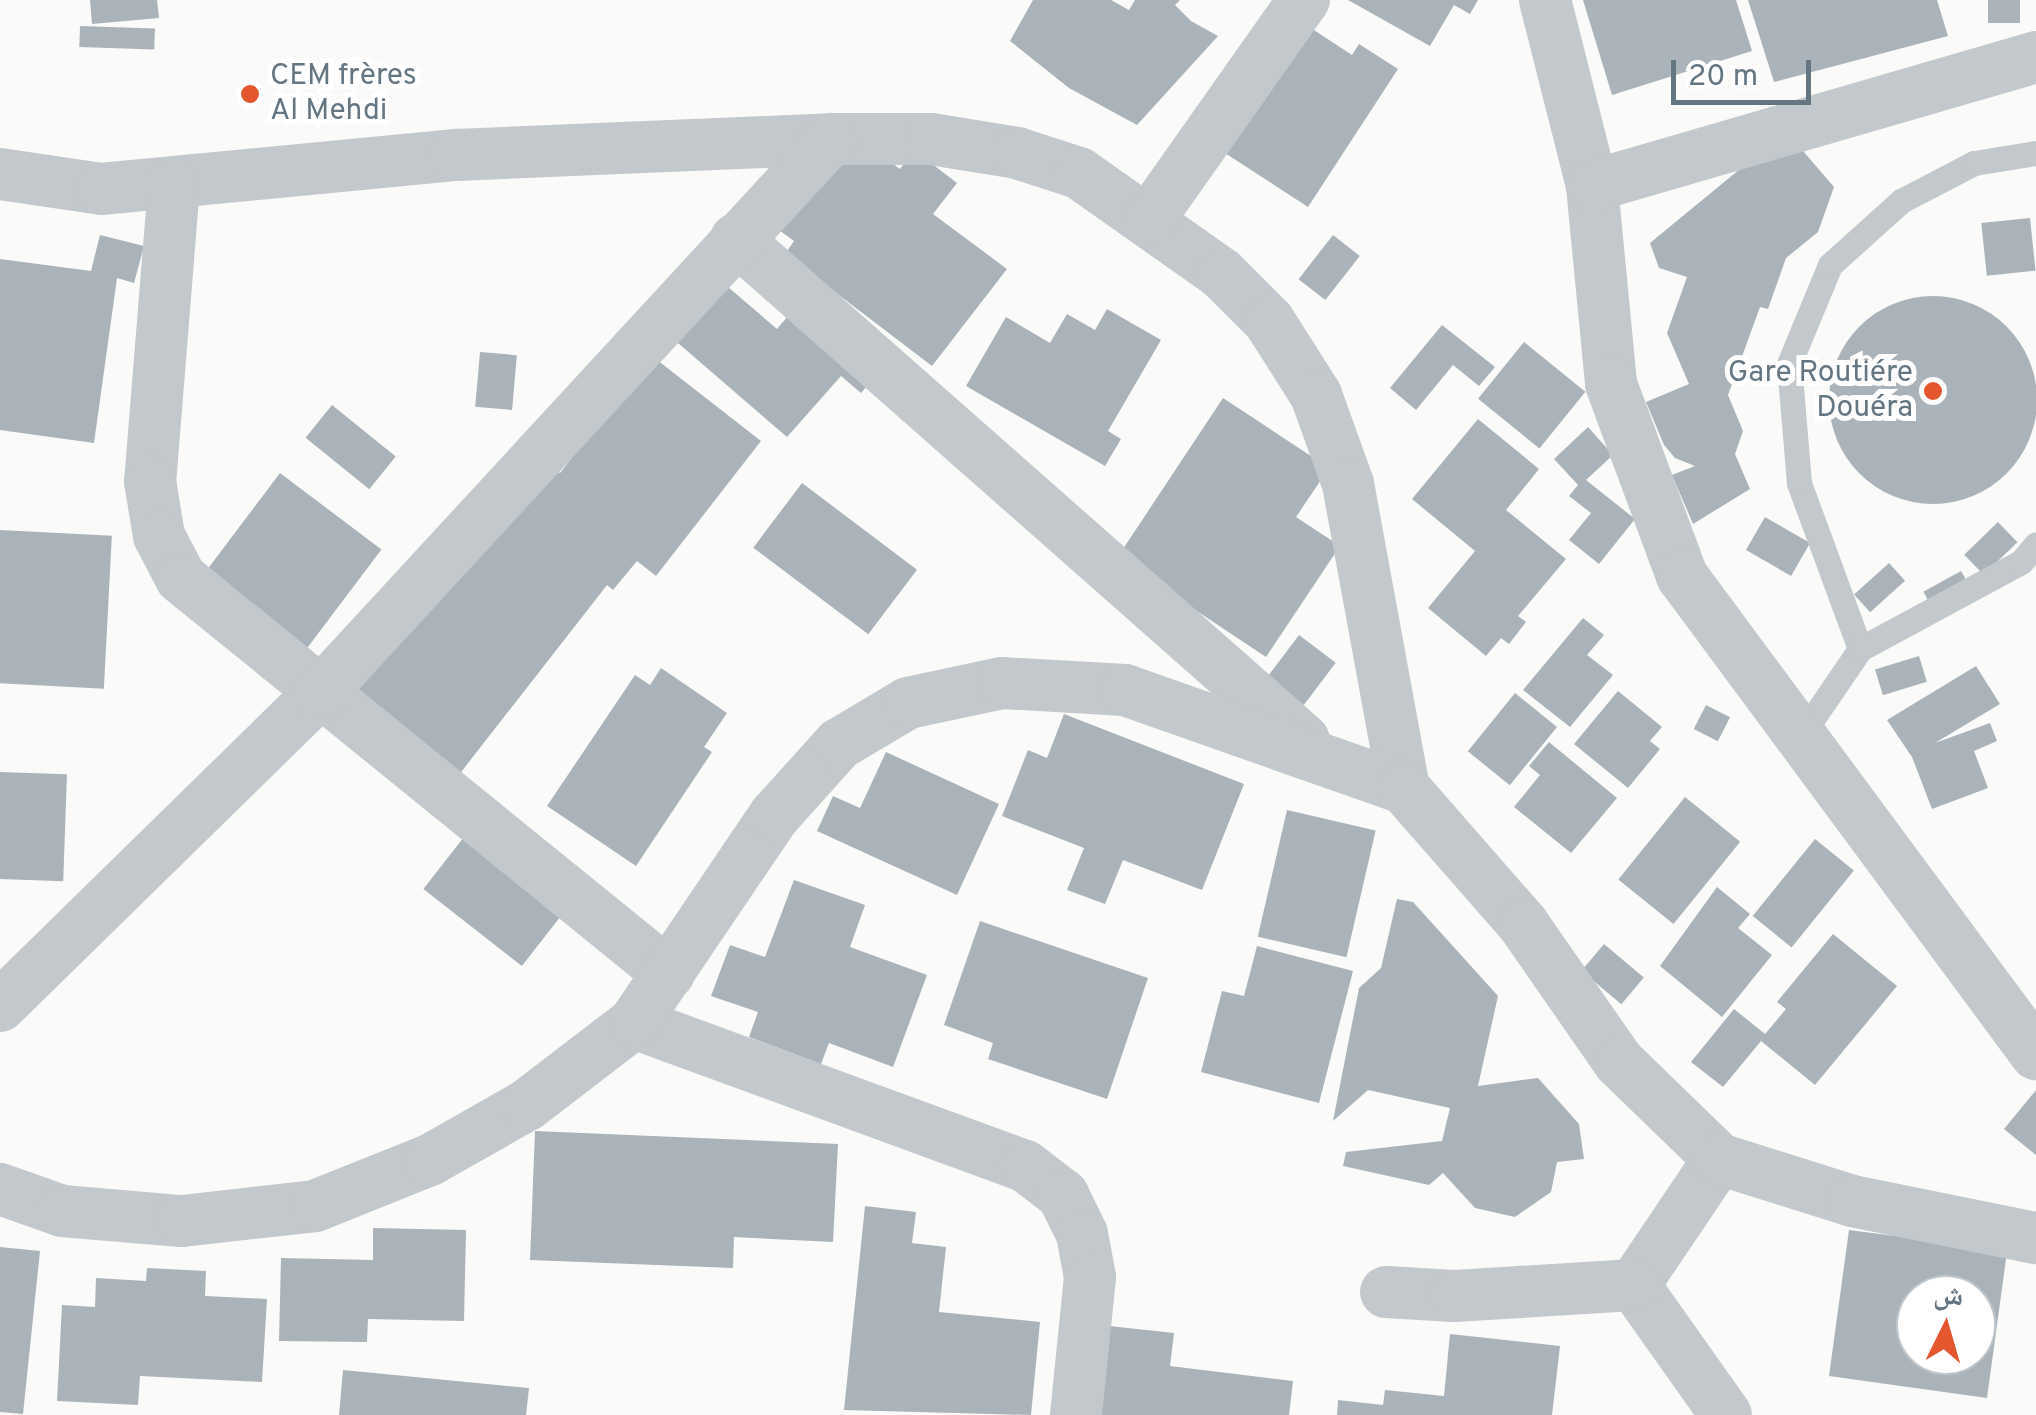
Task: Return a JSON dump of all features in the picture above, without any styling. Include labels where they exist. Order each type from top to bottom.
[{"type":"street","points":[[1150,218],[1304,0]]},
{"type":"street","points":[[1546,0],[1592,186],[1610,384],[1682,576],[1798,740],[2018,1000],[2036,1054]]},
{"type":"street","points":[[1592,186],[2034,64]]},
{"type":"street","points":[[0,1006],[320,693],[830,138]]},
{"type":"street","points":[[0,174],[100,190],[456,155],[830,138],[930,139],[1017,152],[1079,173],[1150,218],[1269,321],[1316,395],[1348,484],[1404,788]]},
{"type":"street","points":[[174,185],[151,413],[150,481],[160,536],[180,578],[669,974]]},
{"type":"street","points":[[736,239],[1320,754]]},
{"type":"street","points":[[0,1190],[62,1211],[182,1222],[316,1206],[430,1160],[511,1114],[634,1023],[775,815],[839,744],[908,703],[1002,683],[1126,690],[1320,754],[1404,788],[1523,924],[1619,1062],[1719,1159],[1852,1201],[2036,1238]]},
{"type":"street","points":[[634,1023],[1025,1166],[1063,1196],[1082,1234],[1090,1277],[1076,1415]]},
{"type":"street","points":[[1634,1286],[1719,1159]]},
{"type":"street","points":[[1386,1292],[1454,1296],[1634,1286]]},
{"type":"street","points":[[1634,1286],[1726,1415]]},
{"type":"lane","points":[[1860,649],[1800,484],[1789,364],[1830,264],[1901,201],[1974,163],[2036,153]]},
{"type":"lane","points":[[1798,740],[1860,649],[2021,562],[2036,544]]},
{"type":"building","points":[[90,0],[157,0],[159,18],[92,24]]},
{"type":"building","points":[[1033,0],[1111,0],[1129,10],[1135,0],[1180,0],[1175,5],[1191,21],[1218,36],[1137,125],[1069,88],[1010,41]]},
{"type":"building","points":[[1348,0],[1478,0],[1470,14],[1454,5],[1430,46]]},
{"type":"building","points":[[1583,0],[1736,0],[1752,51],[1612,95]]},
{"type":"building","points":[[1748,0],[1937,0],[1948,36],[1774,82]]},
{"type":"building","points":[[1988,0],[2020,0],[2020,23],[1988,23]]},
{"type":"building","points":[[1294,17],[1352,55],[1359,44],[1398,69],[1308,207],[1211,144]]},
{"type":"building","points":[[80,26],[155,29],[154,50],[79,47]]},
{"type":"building","points":[[820,132],[873,149],[900,169],[914,150],[957,183],[933,214],[1007,269],[932,366],[785,254],[794,241],[757,214]]},
{"type":"building","points":[[1797,144],[1834,187],[1818,232],[1786,258],[1768,309],[1760,307],[1728,395],[1743,431],[1735,454],[1750,489],[1693,524],[1672,475],[1695,466],[1675,458],[1664,445],[1646,402],[1689,384],[1667,333],[1687,277],[1659,268],[1650,243],[1740,169]]},
{"type":"building","points":[[2030,218],[2036,271],[1987,276],[1981,223]]},
{"type":"building","points":[[100,235],[144,246],[134,283],[117,278],[94,443],[0,430],[0,259],[91,271]]},
{"type":"building","points":[[1333,235],[1360,256],[1325,300],[1299,279]]},
{"type":"building","points":[[721,281],[777,329],[793,310],[873,379],[861,393],[841,376],[787,437],[671,337]]},
{"type":"building","name":"Gare Routiére Douéra","points":[[1933,296],[1973,304],[2007,326],[2029,360],[2037,400],[2029,440],[2007,474],[1973,496],[1933,504],[1893,496],[1859,474],[1837,440],[1829,400],[1837,360],[1859,326],[1893,304]]},
{"type":"building","points":[[1107,309],[1161,340],[1108,431],[1121,439],[1105,466],[966,386],[1006,317],[1050,343],[1067,314],[1095,330]]},
{"type":"building","points":[[1442,325],[1495,367],[1479,386],[1453,365],[1416,410],[1390,388]]},
{"type":"building","points":[[1524,342],[1585,392],[1539,448],[1478,399]]},
{"type":"building","points":[[480,352],[517,355],[512,410],[475,407]]},
{"type":"building","points":[[652,356],[761,441],[656,576],[637,561],[613,590],[607,585],[458,776],[348,690],[547,463],[560,473]]},
{"type":"building","points":[[1223,398],[1329,468],[1296,517],[1340,546],[1266,657],[1117,558]]},
{"type":"building","points":[[332,405],[396,457],[369,489],[306,438]]},
{"type":"building","points":[[1478,419],[1539,469],[1506,510],[1566,559],[1518,616],[1526,622],[1509,644],[1501,638],[1486,656],[1428,608],[1475,551],[1412,499]]},
{"type":"building","points":[[1588,427],[1613,455],[1586,480],[1635,519],[1599,564],[1569,540],[1591,513],[1569,496],[1578,485],[1554,459]]},
{"type":"building","points":[[280,473],[381,549],[307,648],[206,571]]},
{"type":"building","points":[[802,483],[917,570],[868,634],[753,548]]},
{"type":"building","points":[[1765,517],[1810,543],[1791,576],[1746,550]]},
{"type":"building","points":[[1998,522],[2017,542],[1984,575],[1964,555]]},
{"type":"building","points":[[0,530],[112,536],[104,689],[0,683]]},
{"type":"building","points":[[1889,563],[1905,581],[1870,612],[1854,594]]},
{"type":"building","points":[[1961,571],[1972,591],[1935,612],[1923,592]]},
{"type":"building","points":[[1583,618],[1604,635],[1587,655],[1613,675],[1570,727],[1523,690]]},
{"type":"building","points":[[1299,635],[1336,663],[1304,705],[1267,677]]},
{"type":"building","points":[[1919,656],[1927,682],[1883,695],[1875,669]]},
{"type":"building","points":[[1976,666],[2000,704],[1935,743],[1990,723],[1997,741],[1974,751],[1988,788],[1932,809],[1912,757],[1887,720]]},
{"type":"building","points":[[661,668],[727,713],[704,747],[712,752],[636,866],[547,806],[635,675],[650,685]]},
{"type":"building","points":[[1618,691],[1662,727],[1650,741],[1660,749],[1628,788],[1574,744]]},
{"type":"building","points":[[1515,693],[1557,727],[1510,785],[1468,751]]},
{"type":"building","points":[[1706,705],[1730,717],[1718,741],[1694,729]]},
{"type":"building","points":[[1064,714],[1244,784],[1202,890],[1123,860],[1105,904],[1067,890],[1084,848],[1002,816],[1028,750],[1047,758]]},
{"type":"building","points":[[1549,742],[1617,798],[1571,853],[1514,807],[1540,775],[1529,766]]},
{"type":"building","points":[[886,752],[999,804],[957,895],[817,831],[833,796],[860,808]]},
{"type":"building","points":[[0,772],[67,774],[63,881],[0,879]]},
{"type":"building","points":[[1685,797],[1740,842],[1673,924],[1618,879]]},
{"type":"building","points":[[1287,810],[1376,830],[1346,957],[1258,937]]},
{"type":"building","points":[[464,837],[563,914],[522,966],[423,889]]},
{"type":"building","points":[[1815,839],[1854,870],[1792,947],[1753,916]]},
{"type":"building","points":[[794,880],[865,905],[850,947],[927,975],[893,1067],[829,1043],[821,1064],[749,1037],[758,1012],[711,996],[730,945],[765,957]]},
{"type":"building","points":[[1717,887],[1750,914],[1738,928],[1772,955],[1722,1017],[1660,966]]},
{"type":"building","points":[[1397,899],[1413,902],[1498,996],[1478,1086],[1538,1078],[1579,1124],[1584,1159],[1557,1162],[1551,1192],[1515,1217],[1475,1208],[1443,1173],[1429,1185],[1343,1166],[1346,1152],[1442,1141],[1450,1108],[1368,1090],[1333,1121],[1359,988],[1381,968]]},
{"type":"building","points":[[980,921],[1148,978],[1107,1099],[988,1059],[993,1043],[944,1025]]},
{"type":"building","points":[[1833,934],[1897,986],[1815,1085],[1761,1041],[1723,1087],[1691,1062],[1734,1009],[1765,1034],[1786,1009],[1777,1002]]},
{"type":"building","points":[[1604,944],[1644,977],[1621,1004],[1582,971]]},
{"type":"building","points":[[1257,946],[1353,971],[1319,1103],[1201,1072],[1222,991],[1244,996]]},
{"type":"building","points":[[2036,1090],[2036,1155],[2004,1129]]},
{"type":"building","points":[[535,1131],[838,1144],[833,1242],[734,1237],[733,1268],[530,1260]]},
{"type":"building","points":[[865,1206],[916,1212],[912,1243],[946,1247],[939,1312],[1040,1322],[1031,1415],[844,1410]]},
{"type":"building","points":[[373,1228],[466,1230],[464,1321],[368,1319],[367,1342],[279,1341],[281,1258],[373,1260]]},
{"type":"building","points":[[1849,1230],[1941,1242],[2010,1230],[1996,1332],[1996,1275],[1896,1275],[1896,1375],[1990,1375],[1987,1398],[1829,1376]]},
{"type":"building","points":[[0,1247],[40,1251],[23,1414],[0,1412]]},
{"type":"building","points":[[147,1268],[206,1271],[205,1296],[267,1299],[262,1382],[140,1376],[138,1405],[57,1401],[62,1305],[95,1307],[96,1278],[146,1281]]},
{"type":"building","points":[[1100,1325],[1174,1333],[1170,1366],[1293,1381],[1289,1415],[1089,1415]]},
{"type":"building","points":[[1450,1334],[1560,1346],[1552,1415],[1337,1415],[1338,1400],[1383,1405],[1385,1390],[1444,1396]]},
{"type":"building","points":[[343,1370],[529,1388],[526,1415],[339,1415]]},
{"type":"place","name":"CEM frères Al Mehdi","points":[[250,94]]},
{"type":"place","name":"Gare Routiére Douéra","points":[[1933,391]]}]
